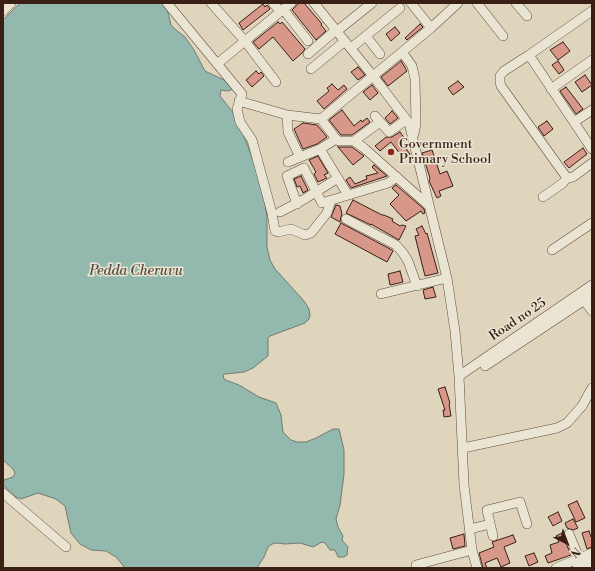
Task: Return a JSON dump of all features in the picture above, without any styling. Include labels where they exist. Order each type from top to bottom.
[{"type":"street","points":[[3,11],[11,3]]},
{"type":"street","points":[[166,3],[242,94],[237,109],[240,122],[252,140],[272,213],[275,231],[278,232],[291,229],[305,235],[311,233],[327,213],[331,200]]},
{"type":"street","points":[[211,3],[245,41],[276,82]]},
{"type":"street","points":[[273,3],[282,10],[308,41]]},
{"type":"street","points":[[217,64],[291,3]]},
{"type":"street","points":[[314,3],[409,123],[447,278],[455,332],[459,379],[464,485],[472,550],[477,568]]},
{"type":"street","points":[[308,54],[336,30],[372,3]]},
{"type":"street","points":[[411,3],[431,28]]},
{"type":"street","points":[[477,3],[503,36]]},
{"type":"street","points":[[516,3],[527,16]]},
{"type":"street","points":[[239,101],[287,115],[321,119],[431,28],[455,4]]},
{"type":"street","points":[[311,69],[348,45],[366,36],[400,8]]},
{"type":"street","points":[[567,178],[506,93],[500,82],[500,76],[504,71],[592,12]]},
{"type":"street","points":[[366,36],[380,54]]},
{"type":"street","points":[[402,52],[412,66],[415,79],[416,123],[413,141]]},
{"type":"street","points":[[529,55],[592,149]]},
{"type":"street","points":[[551,89],[592,60]]},
{"type":"street","points":[[574,122],[592,110]]},
{"type":"street","points":[[287,115],[288,132],[300,157]]},
{"type":"street","points":[[321,119],[336,140]]},
{"type":"street","points":[[354,141],[378,119],[389,132],[406,120]]},
{"type":"street","points":[[288,162],[320,149],[336,140],[354,141],[364,148],[428,205]]},
{"type":"street","points":[[320,149],[348,195]]},
{"type":"street","points":[[543,197],[563,183],[567,178],[572,177],[592,164]]},
{"type":"street","points":[[297,204],[287,176],[304,168],[322,203],[388,183],[397,177]]},
{"type":"street","points":[[280,212],[297,204],[338,178]]},
{"type":"street","points":[[346,219],[396,245],[408,261],[417,286]]},
{"type":"street","points":[[552,250],[592,222]]},
{"type":"street","points":[[381,294],[447,278]]},
{"type":"street","name":"Road no 25","points":[[459,379],[540,325],[592,285]]},
{"type":"street","name":"Road no 25","points":[[540,325],[592,295]]},
{"type":"street","points":[[584,300],[592,311]]},
{"type":"street","points":[[463,448],[557,428],[567,423],[582,406],[592,388]]},
{"type":"street","points":[[3,493],[66,547]]},
{"type":"street","points":[[493,536],[487,510],[520,502],[527,524]]},
{"type":"street","points":[[470,529],[490,524]]},
{"type":"street","points":[[569,534],[578,558]]},
{"type":"street","points":[[417,568],[416,565],[472,550]]},
{"type":"street","points":[[556,568],[578,558],[591,558]]},
{"type":"street","points":[[577,568],[591,558]]},
{"type":"water","name":"Pedda Cheruvu","points":[[20,3],[163,3],[167,9],[171,25],[185,37],[205,71],[228,82],[232,87],[231,90],[228,91],[221,90],[220,96],[232,111],[240,126],[261,186],[267,217],[267,247],[270,260],[275,269],[304,301],[309,309],[310,315],[309,319],[305,323],[270,336],[268,338],[268,356],[253,368],[244,372],[223,375],[224,379],[239,385],[259,397],[276,403],[281,415],[283,432],[291,440],[306,442],[333,429],[339,429],[344,450],[344,474],[340,505],[336,519],[343,536],[342,540],[348,547],[347,555],[344,557],[338,557],[335,550],[330,550],[325,543],[322,542],[313,547],[300,543],[276,543],[268,547],[257,568],[125,568],[116,557],[106,551],[91,550],[80,544],[71,533],[65,506],[56,499],[38,493],[21,499],[16,497],[3,485],[4,480],[13,477],[15,473],[13,469],[3,460],[3,20]]},
{"type":"building","points":[[299,3],[304,3],[326,31],[316,40],[292,10]]},
{"type":"building","points":[[263,4],[265,7],[267,5],[270,9],[243,30],[239,23]]},
{"type":"building","points":[[278,22],[280,24],[282,22],[305,49],[293,61],[273,37],[259,49],[253,42]]},
{"type":"building","points":[[420,24],[423,27],[407,40],[405,38]]},
{"type":"building","points":[[395,27],[400,33],[391,41],[386,34]]},
{"type":"building","points":[[563,42],[570,51],[558,60],[550,50]]},
{"type":"building","points":[[401,61],[407,71],[388,86],[381,77]]},
{"type":"building","points":[[558,61],[564,70],[559,74],[552,65]]},
{"type":"building","points":[[358,67],[365,75],[358,80],[351,72]]},
{"type":"building","points":[[256,71],[259,74],[261,72],[264,76],[252,87],[246,80]]},
{"type":"building","points":[[585,75],[592,85],[582,92],[575,82]]},
{"type":"building","points":[[458,81],[464,87],[453,95],[448,88]]},
{"type":"building","points":[[332,84],[338,90],[344,85],[347,89],[324,109],[317,101],[329,91],[327,88]]},
{"type":"building","points":[[372,85],[378,93],[370,100],[363,92]]},
{"type":"building","points":[[566,87],[583,109],[576,114],[560,91]]},
{"type":"building","points":[[342,110],[354,126],[361,120],[362,122],[367,118],[370,122],[352,135],[341,135],[329,120]]},
{"type":"building","points":[[392,111],[398,118],[390,124],[385,118]]},
{"type":"building","points":[[547,121],[553,129],[544,136],[538,127]]},
{"type":"building","points":[[303,123],[317,125],[327,137],[317,144],[303,149],[294,129]]},
{"type":"building","points":[[400,132],[405,139],[401,142],[410,154],[404,159],[391,142],[380,151],[375,146],[386,137],[392,137]]},
{"type":"building","points":[[338,147],[352,147],[364,156],[353,165]]},
{"type":"building","points":[[583,148],[587,154],[569,168],[564,162]]},
{"type":"building","points":[[432,150],[440,174],[447,171],[453,186],[439,191],[441,196],[437,198],[429,181],[430,178],[422,153]]},
{"type":"building","points":[[318,156],[328,173],[324,175],[327,178],[318,182],[314,174],[316,172],[309,160]]},
{"type":"building","points":[[374,165],[387,176],[351,188],[346,180],[350,177],[355,184],[367,179],[366,176],[378,173],[372,167]]},
{"type":"building","points":[[301,176],[308,190],[303,193],[300,186],[297,187],[294,179]]},
{"type":"building","points":[[396,185],[424,209],[425,213],[423,214],[421,211],[406,221],[390,204],[399,195],[392,188]]},
{"type":"building","points":[[353,200],[393,219],[392,221],[400,226],[406,226],[399,240],[371,224],[346,213]]},
{"type":"building","points":[[336,205],[340,206],[342,214],[340,222],[331,217]]},
{"type":"building","points":[[341,223],[392,250],[393,251],[387,262],[335,234]]},
{"type":"building","points":[[422,226],[426,234],[427,233],[438,273],[425,276],[415,236],[419,235],[416,229]]},
{"type":"building","points":[[400,271],[403,282],[390,285],[388,274]]},
{"type":"building","points":[[433,287],[436,297],[425,299],[423,290]]},
{"type":"building","points":[[445,387],[450,403],[451,416],[444,417],[443,410],[445,410],[438,389]]},
{"type":"building","points":[[577,501],[585,518],[576,522],[568,505]]},
{"type":"building","points":[[558,512],[562,521],[553,526],[548,517]]},
{"type":"building","points":[[573,519],[578,528],[573,530],[567,528],[565,523]]},
{"type":"building","points":[[589,531],[591,537],[592,536],[592,547],[587,549],[582,533]]},
{"type":"building","points":[[564,532],[563,536],[571,555],[548,563],[545,556],[552,553],[550,545],[559,542],[556,536]]},
{"type":"building","points":[[464,534],[465,546],[453,549],[450,538]]},
{"type":"building","points":[[513,535],[516,542],[504,547],[510,563],[501,567],[497,558],[485,563],[487,568],[483,568],[479,553],[494,547],[492,542]]},
{"type":"building","points":[[534,553],[538,562],[529,566],[525,556]]},
{"type":"place","name":"Government Primary School","points":[[391,152]]}]
